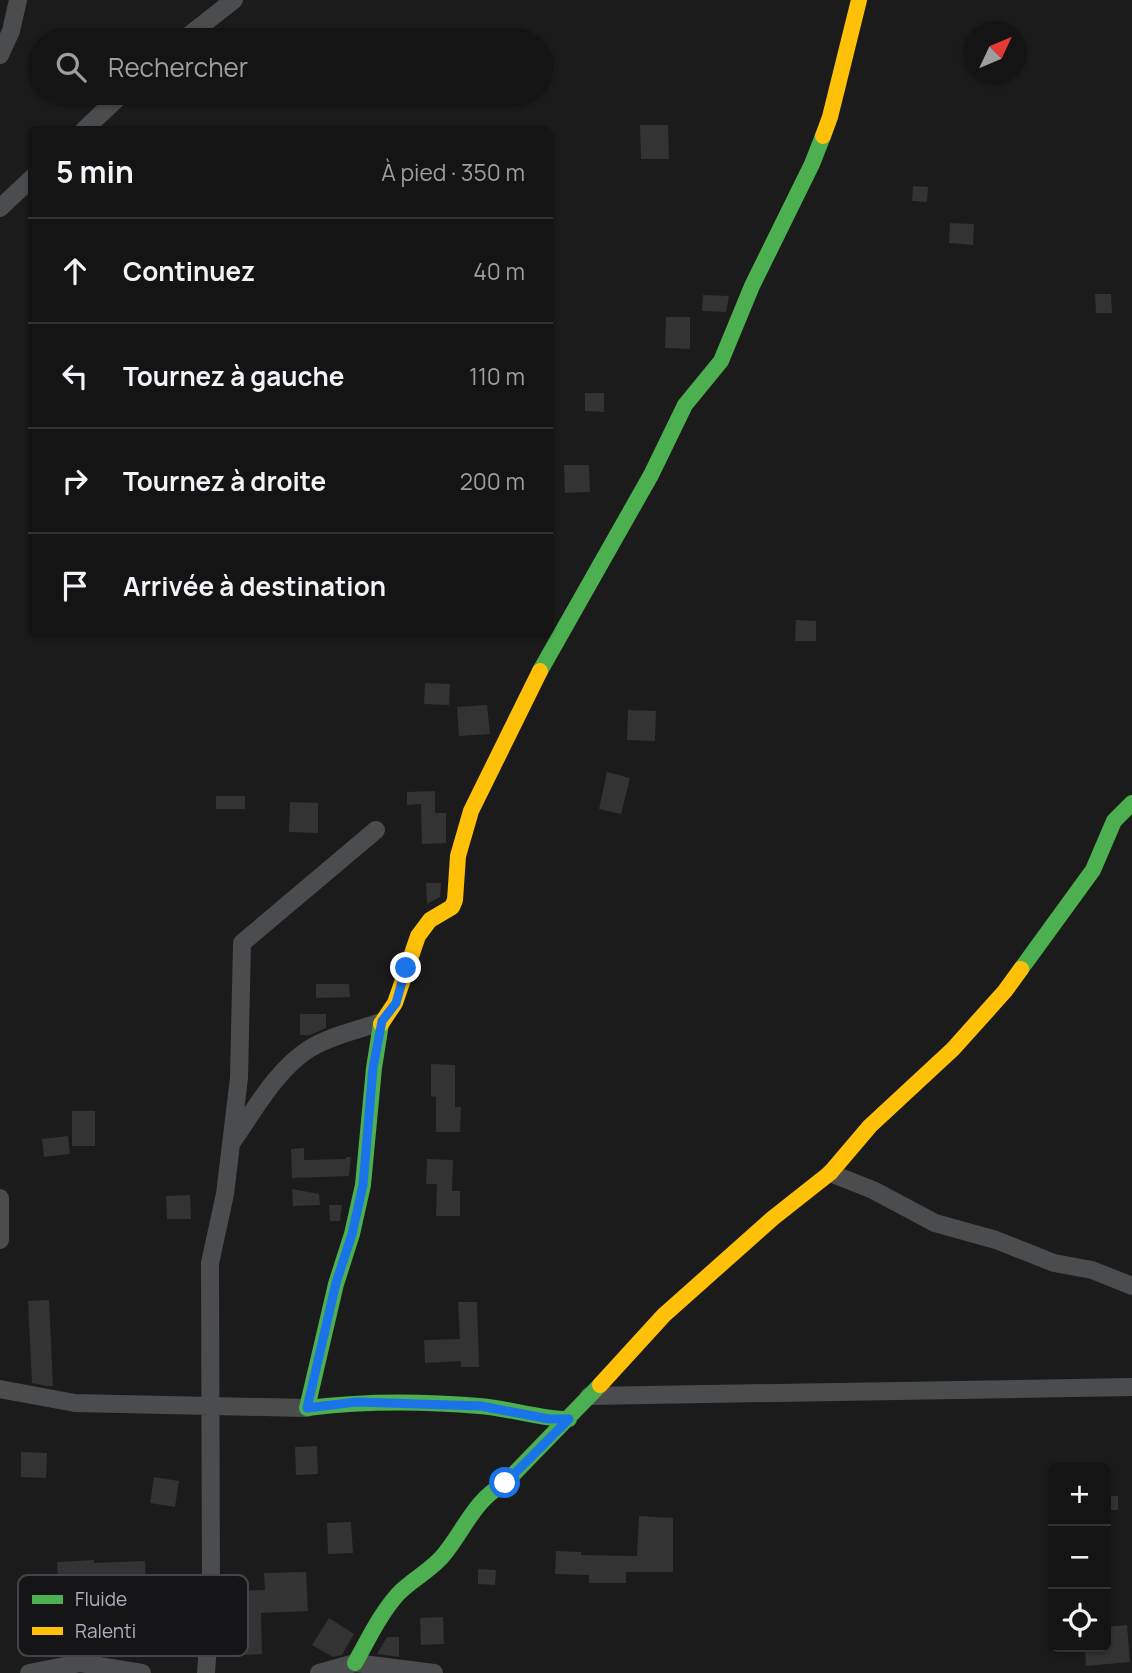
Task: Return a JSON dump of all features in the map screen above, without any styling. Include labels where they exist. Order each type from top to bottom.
[{"type":"street","points":[[0,55],[11,31],[18,0]]},
{"type":"street","points":[[198,28],[234,0]]},
{"type":"street","points":[[307,1408],[336,1283],[352,1234],[363,1185],[373,1068],[382,1021],[396,1003],[418,936],[430,920],[452,906],[455,900],[458,856],[471,811],[528,692],[644,487],[685,405],[720,361],[752,286],[812,164],[841,76],[859,0]]},
{"type":"street","points":[[88,126],[110,105]]},
{"type":"street","points":[[0,208],[28,182]]},
{"type":"street","points":[[355,1663],[382,1615],[399,1593],[432,1568],[447,1551],[470,1514],[490,1492],[505,1483],[569,1419],[664,1315],[773,1218],[830,1173],[870,1126],[951,1050],[1005,991],[1093,870],[1114,821],[1132,803]]},
{"type":"street","points":[[211,1575],[210,1262],[225,1194],[239,1078],[242,943],[376,830]]},
{"type":"street","points":[[230,1145],[265,1095],[307,1050],[324,1041],[382,1021]]},
{"type":"street","points":[[830,1173],[873,1190],[935,1223],[996,1240],[1054,1263],[1093,1270],[1132,1286]]},
{"type":"street","points":[[0,1198],[0,1240]]},
{"type":"street","points":[[589,1396],[1132,1387]]},
{"type":"street","points":[[0,1389],[75,1403],[307,1408],[356,1402],[481,1406],[549,1419],[569,1419]]},
{"type":"street","points":[[29,1673],[80,1663],[142,1673]]},
{"type":"street","points":[[319,1673],[355,1663],[434,1673]]},
{"type":"building","points":[[640,125],[668,125],[669,159],[641,159]]},
{"type":"building","points":[[913,186],[928,187],[927,202],[912,201]]},
{"type":"building","points":[[950,223],[974,224],[973,245],[949,243]]},
{"type":"building","points":[[1095,294],[1111,294],[1112,313],[1096,313]]},
{"type":"building","points":[[703,295],[729,296],[726,312],[702,311]]},
{"type":"building","points":[[666,317],[690,317],[690,349],[665,348]]},
{"type":"building","points":[[585,393],[604,393],[604,412],[585,411]]},
{"type":"building","points":[[564,465],[589,465],[590,492],[565,493]]},
{"type":"building","points":[[796,620],[816,621],[816,641],[795,641]]},
{"type":"building","points":[[425,683],[450,684],[449,705],[424,704]]},
{"type":"building","points":[[487,705],[490,734],[459,736],[457,707]]},
{"type":"building","points":[[628,710],[656,711],[655,741],[627,740]]},
{"type":"building","points":[[607,772],[630,778],[621,814],[599,809]]},
{"type":"building","points":[[435,791],[435,813],[446,813],[446,843],[422,844],[421,804],[407,805],[407,792]]},
{"type":"building","points":[[216,796],[245,796],[245,809],[216,809]]},
{"type":"building","points":[[290,802],[318,803],[318,833],[289,832]]},
{"type":"building","points":[[426,883],[441,883],[440,897],[427,904]]},
{"type":"building","points":[[316,984],[349,984],[350,997],[316,998]]},
{"type":"building","points":[[300,1014],[326,1014],[326,1028],[310,1035],[300,1035]]},
{"type":"building","points":[[431,1064],[455,1065],[455,1107],[461,1107],[460,1132],[436,1132],[436,1097],[431,1096]]},
{"type":"building","points":[[72,1111],[95,1111],[95,1146],[72,1146]]},
{"type":"building","points":[[68,1136],[70,1154],[44,1157],[42,1139]]},
{"type":"building","points":[[304,1148],[304,1160],[351,1157],[349,1176],[292,1178],[291,1149]]},
{"type":"building","points":[[427,1159],[453,1160],[452,1191],[460,1191],[460,1216],[436,1216],[437,1184],[426,1184]]},
{"type":"building","points":[[292,1189],[319,1194],[320,1205],[293,1206]]},
{"type":"building","points":[[190,1195],[191,1219],[167,1219],[166,1196]]},
{"type":"building","points":[[329,1205],[342,1205],[340,1221],[330,1221]]},
{"type":"building","points":[[49,1300],[53,1386],[32,1383],[28,1301]]},
{"type":"building","points":[[458,1302],[477,1302],[479,1367],[461,1367],[461,1361],[425,1363],[424,1340],[460,1339]]},
{"type":"building","points":[[317,1446],[318,1474],[296,1475],[295,1447]]},
{"type":"building","points":[[21,1452],[47,1453],[46,1478],[21,1477]]},
{"type":"building","points":[[154,1477],[179,1481],[175,1507],[150,1503]]},
{"type":"building","points":[[1111,1496],[1118,1496],[1118,1510],[1111,1510]]},
{"type":"building","points":[[639,1516],[673,1518],[673,1572],[626,1572],[626,1583],[589,1583],[589,1575],[555,1574],[556,1551],[581,1552],[581,1555],[637,1556]]},
{"type":"building","points":[[351,1522],[353,1553],[328,1554],[327,1523]]},
{"type":"building","points":[[145,1561],[146,1575],[58,1575],[57,1562]]},
{"type":"building","points":[[478,1569],[496,1570],[495,1585],[478,1584]]},
{"type":"building","points":[[306,1572],[308,1611],[261,1613],[262,1654],[248,1655],[248,1590],[265,1590],[264,1573]]},
{"type":"building","points":[[443,1617],[444,1644],[421,1645],[420,1618]]},
{"type":"building","points":[[329,1618],[354,1634],[342,1655],[333,1657],[312,1645]]},
{"type":"building","points":[[1127,1625],[1130,1662],[1086,1666],[1085,1652],[1111,1652],[1111,1627]]},
{"type":"building","points":[[387,1637],[399,1637],[399,1657],[377,1654]]},
{"type":"traffic: fast","points":[[540,671],[651,475],[685,405],[721,361],[752,286],[823,136]]},
{"type":"traffic: fast","points":[[1021,969],[1093,870],[1114,821],[1132,803]]},
{"type":"traffic: fast","points":[[381,1024],[363,1185],[307,1408],[393,1402],[436,1403],[490,1407],[569,1419]]},
{"type":"traffic: fast","points":[[355,1663],[398,1594],[441,1558],[478,1506],[505,1483],[600,1385]]},
{"type":"traffic: slow","points":[[823,136],[859,0]]},
{"type":"traffic: slow","points":[[381,1024],[395,1003],[418,936],[430,920],[452,907],[455,900],[458,856],[471,811],[540,671]]},
{"type":"traffic: slow","points":[[600,1385],[664,1315],[773,1218],[830,1173],[870,1126],[953,1049],[1021,969]]},
{"type":"route","points":[[406,968],[396,1003],[382,1021],[373,1068],[363,1185],[352,1234],[336,1283],[307,1408],[356,1402],[481,1406],[549,1419],[569,1419],[505,1483]]}]
